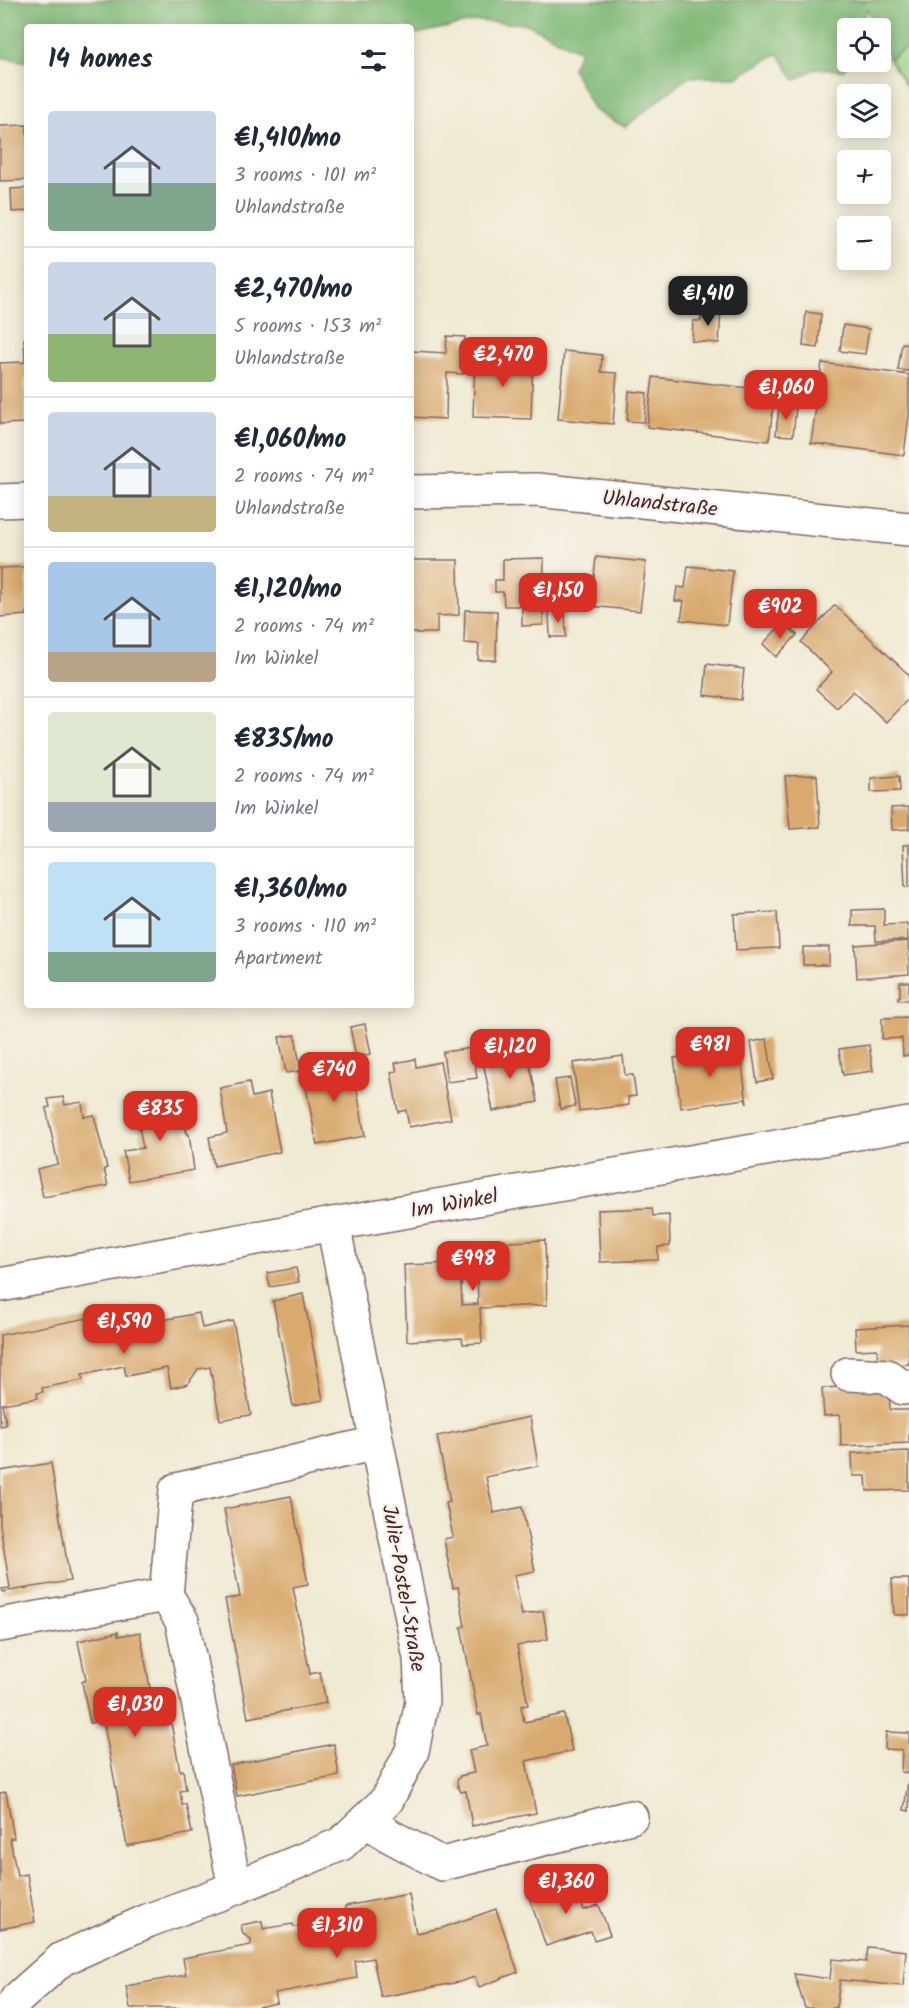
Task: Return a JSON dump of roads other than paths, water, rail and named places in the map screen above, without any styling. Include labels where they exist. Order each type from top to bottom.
[{"type":"street","name":"Uhlandstraße","points":[[414,492],[537,490],[909,529]]},
{"type":"street","points":[[0,501],[24,500]]},
{"type":"street","name":"Im Winkel","points":[[0,1285],[333,1224],[909,1124]]},
{"type":"street","name":"Julie-Postel-Straße","points":[[11,2008],[17,1999],[62,1959],[147,1921],[341,1844],[387,1800],[412,1752],[422,1702],[420,1658],[333,1224]]},
{"type":"street","points":[[848,1374],[887,1376],[903,1388],[909,1387]]},
{"type":"street","points":[[235,1888],[182,1621],[166,1595],[176,1490],[376,1443]]},
{"type":"street","points":[[0,1625],[166,1595]]},
{"type":"street","points":[[366,1820],[390,1836],[442,1864],[630,1817]]}]
